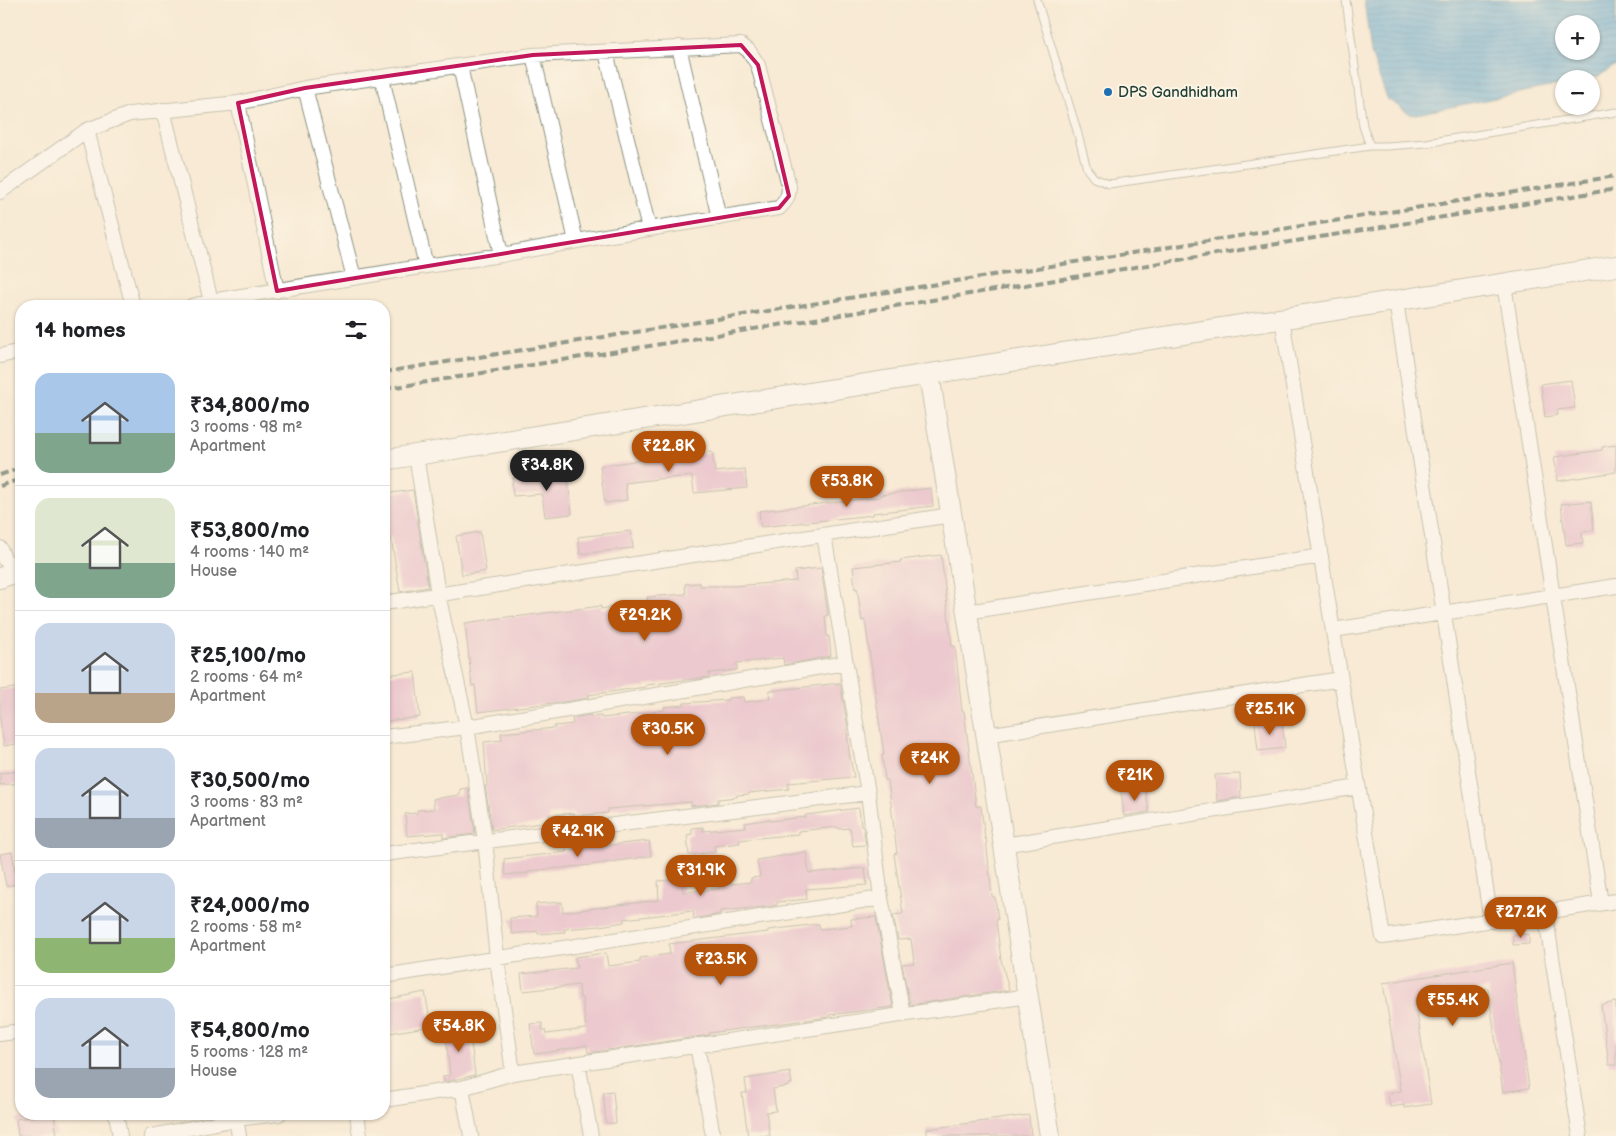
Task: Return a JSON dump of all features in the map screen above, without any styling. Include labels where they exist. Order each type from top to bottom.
[{"type":"main road","points":[[390,459],[1616,266]]},
{"type":"main road","points":[[929,374],[1050,1136]]},
{"type":"main road","points":[[0,578],[15,574]]},
{"type":"street","points":[[0,192],[87,130],[130,114],[238,103],[305,88],[533,55],[741,45],[749,51],[758,65],[789,186],[789,196],[778,208],[502,255],[218,300]]},
{"type":"street","points":[[679,48],[719,218]]},
{"type":"street","points":[[606,52],[649,229]]},
{"type":"street","points":[[533,55],[576,241]]},
{"type":"street","points":[[460,66],[502,255]]},
{"type":"street","points":[[382,78],[426,266]]},
{"type":"street","points":[[305,88],[354,278]]},
{"type":"street","points":[[238,103],[278,291]]},
{"type":"street","points":[[164,110],[211,300]]},
{"type":"street","points":[[87,130],[131,300]]},
{"type":"street","points":[[1504,284],[1601,903]]},
{"type":"street","points":[[1396,301],[1491,921]]},
{"type":"street","points":[[1282,319],[1383,937],[1616,901]]},
{"type":"street","points":[[0,356],[15,352]]},
{"type":"street","points":[[416,455],[438,594],[467,727],[484,840],[497,959],[513,1073]]},
{"type":"street","points":[[390,601],[951,515]]},
{"type":"street","points":[[824,535],[868,793],[881,898],[903,1014]]},
{"type":"street","points":[[0,548],[4,559],[15,567]]},
{"type":"street","points":[[967,612],[1321,556]]},
{"type":"street","points":[[1333,630],[1616,586]]},
{"type":"street","points":[[390,736],[467,727],[845,663]]},
{"type":"street","points":[[986,735],[1341,679]]},
{"type":"street","points":[[1004,845],[1358,787]]},
{"type":"street","points":[[390,853],[868,793]]},
{"type":"street","points":[[390,975],[881,898]]},
{"type":"street","points":[[1546,912],[1580,1136]]},
{"type":"street","points":[[390,1099],[462,1088],[513,1073],[1028,996]]},
{"type":"street","points":[[0,1034],[15,1032]]},
{"type":"street","points":[[697,1045],[713,1136]]},
{"type":"street","points":[[578,1063],[590,1136]]},
{"type":"street","points":[[462,1088],[471,1136]]},
{"type":"street","points":[[117,1120],[120,1136]]},
{"type":"street","points":[[151,1136],[231,1120]]},
{"type":"street","points":[[236,1120],[239,1136]]},
{"type":"street","points":[[358,1120],[360,1136]]},
{"type":"lane","points":[[1037,0],[1087,169],[1094,178],[1109,184],[1370,146],[1426,143],[1616,112]]},
{"type":"lane","points":[[1346,0],[1363,126],[1370,146]]},
{"type":"highlighted area","points":[[741,45],[758,65],[789,196],[779,208],[277,291],[238,103],[305,88],[533,55]]},
{"type":"water","points":[[1364,0],[1616,0],[1616,65],[1600,75],[1600,70],[1555,70],[1555,86],[1412,115],[1387,99],[1371,53]]},
{"type":"building","points":[[1571,380],[1575,408],[1557,410],[1558,415],[1545,417],[1541,384]]},
{"type":"building","points":[[682,445],[683,456],[712,452],[715,472],[745,469],[747,488],[694,493],[692,476],[658,479],[625,483],[627,500],[605,503],[600,466],[641,460],[640,454],[660,452],[660,449],[667,449],[667,446]]},
{"type":"building","points":[[1616,445],[1616,472],[1558,481],[1554,457],[1602,450],[1602,447]]},
{"type":"building","points":[[567,472],[572,514],[545,517],[542,494],[513,496],[513,478],[540,477]]},
{"type":"building","points":[[931,488],[933,506],[873,513],[873,515],[761,527],[759,511],[880,497],[880,495]]},
{"type":"building","points":[[413,490],[428,587],[400,592],[390,537],[390,493]]},
{"type":"building","points":[[1591,501],[1594,530],[1582,532],[1583,543],[1566,545],[1561,504]]},
{"type":"building","points":[[631,531],[633,548],[580,554],[578,537]]},
{"type":"building","points":[[480,532],[486,571],[462,575],[456,536]]},
{"type":"building","points":[[941,555],[952,646],[955,646],[962,711],[964,711],[976,806],[981,806],[992,897],[995,897],[998,920],[996,920],[1001,960],[1009,990],[910,1005],[902,964],[914,963],[911,939],[898,940],[893,915],[903,913],[894,854],[897,853],[888,780],[885,780],[882,755],[884,755],[865,620],[862,621],[857,588],[855,589],[853,567],[901,562],[900,560]]},
{"type":"building","points":[[821,568],[828,615],[825,616],[827,637],[829,636],[831,656],[784,665],[783,658],[737,663],[737,670],[709,673],[709,677],[588,695],[589,698],[570,701],[478,712],[475,685],[472,686],[465,623],[601,606],[601,609],[648,601],[647,597],[686,594],[685,584],[700,583],[700,586],[734,586],[796,581],[795,571]]},
{"type":"building","points":[[415,672],[420,717],[390,721],[390,674]]},
{"type":"building","points":[[840,683],[854,777],[788,783],[789,789],[737,795],[737,797],[718,799],[718,803],[691,806],[691,802],[608,809],[608,813],[574,816],[574,813],[549,815],[549,822],[492,830],[485,786],[487,786],[484,742],[502,740],[501,733],[555,728],[554,726],[573,724],[572,718],[591,715],[591,717],[601,716],[601,718],[665,710],[664,707],[684,705],[684,703],[743,697],[744,702],[770,699],[769,691]]},
{"type":"building","points":[[15,688],[15,744],[4,746],[0,720],[0,690]]},
{"type":"building","points":[[1282,720],[1285,748],[1258,751],[1255,723]]},
{"type":"building","points":[[15,772],[15,784],[0,785],[0,773]]},
{"type":"building","points":[[1240,774],[1241,797],[1217,801],[1215,775]]},
{"type":"building","points":[[468,788],[475,834],[443,838],[443,833],[407,836],[405,814],[417,813],[417,810],[434,809],[433,799],[460,795],[460,789]]},
{"type":"building","points":[[1145,788],[1149,812],[1124,816],[1121,791]]},
{"type":"building","points":[[859,808],[866,845],[853,846],[850,828],[839,829],[838,827],[798,831],[798,834],[739,840],[740,843],[714,846],[715,852],[689,855],[687,835],[692,834],[692,828],[703,827],[703,831],[746,827],[745,823],[770,819],[770,821],[806,817],[806,815]]},
{"type":"building","points":[[649,841],[651,856],[505,875],[504,859]]},
{"type":"building","points":[[12,852],[15,884],[6,886],[0,854]]},
{"type":"building","points":[[806,852],[809,873],[865,868],[867,885],[806,889],[807,899],[777,902],[777,905],[766,907],[720,911],[720,914],[694,919],[693,911],[624,919],[624,922],[600,926],[564,929],[565,932],[538,934],[538,931],[512,934],[510,918],[537,916],[536,904],[562,902],[563,912],[659,900],[658,881],[681,879],[683,892],[719,889],[719,885],[751,882],[751,878],[760,877],[757,860]]},
{"type":"building","points":[[876,917],[893,1007],[709,1033],[710,1035],[588,1053],[587,1045],[534,1054],[530,1024],[542,1023],[542,1030],[545,1030],[546,1034],[586,1029],[582,998],[580,998],[579,985],[523,991],[521,974],[577,968],[575,957],[606,953],[608,966],[640,962],[640,958],[670,954],[669,944],[819,924],[820,929],[852,926],[851,919]]},
{"type":"building","points":[[1529,934],[1529,944],[1513,945],[1513,935]]},
{"type":"building","points":[[1512,963],[1529,1088],[1503,1092],[1488,988],[1415,999],[1431,1104],[1404,1108],[1404,1105],[1390,1107],[1388,1093],[1401,1091],[1383,983]]},
{"type":"building","points":[[425,992],[431,1026],[390,1033],[390,999]]},
{"type":"building","points":[[1616,1002],[1616,1065],[1609,1065],[1601,1005]]},
{"type":"building","points":[[469,1026],[475,1075],[444,1082],[443,1076],[450,1075],[445,1028]]},
{"type":"building","points":[[790,1072],[792,1084],[773,1089],[776,1111],[766,1112],[770,1136],[748,1136],[742,1093],[747,1093],[745,1079]]},
{"type":"building","points":[[613,1091],[616,1123],[606,1123],[603,1092]]},
{"type":"building","points":[[1029,1115],[1031,1136],[927,1136],[927,1129]]},
{"type":"building","points":[[16,1120],[55,1120],[57,1136],[18,1136]]},
{"type":"railway","points":[[390,371],[1616,176]]},
{"type":"railway","points":[[390,388],[1616,189]]},
{"type":"railway","points":[[0,475],[15,470]]},
{"type":"railway","points":[[0,486],[15,481]]},
{"type":"place","name":"DPS Gandhidham","points":[[1108,92]]}]
